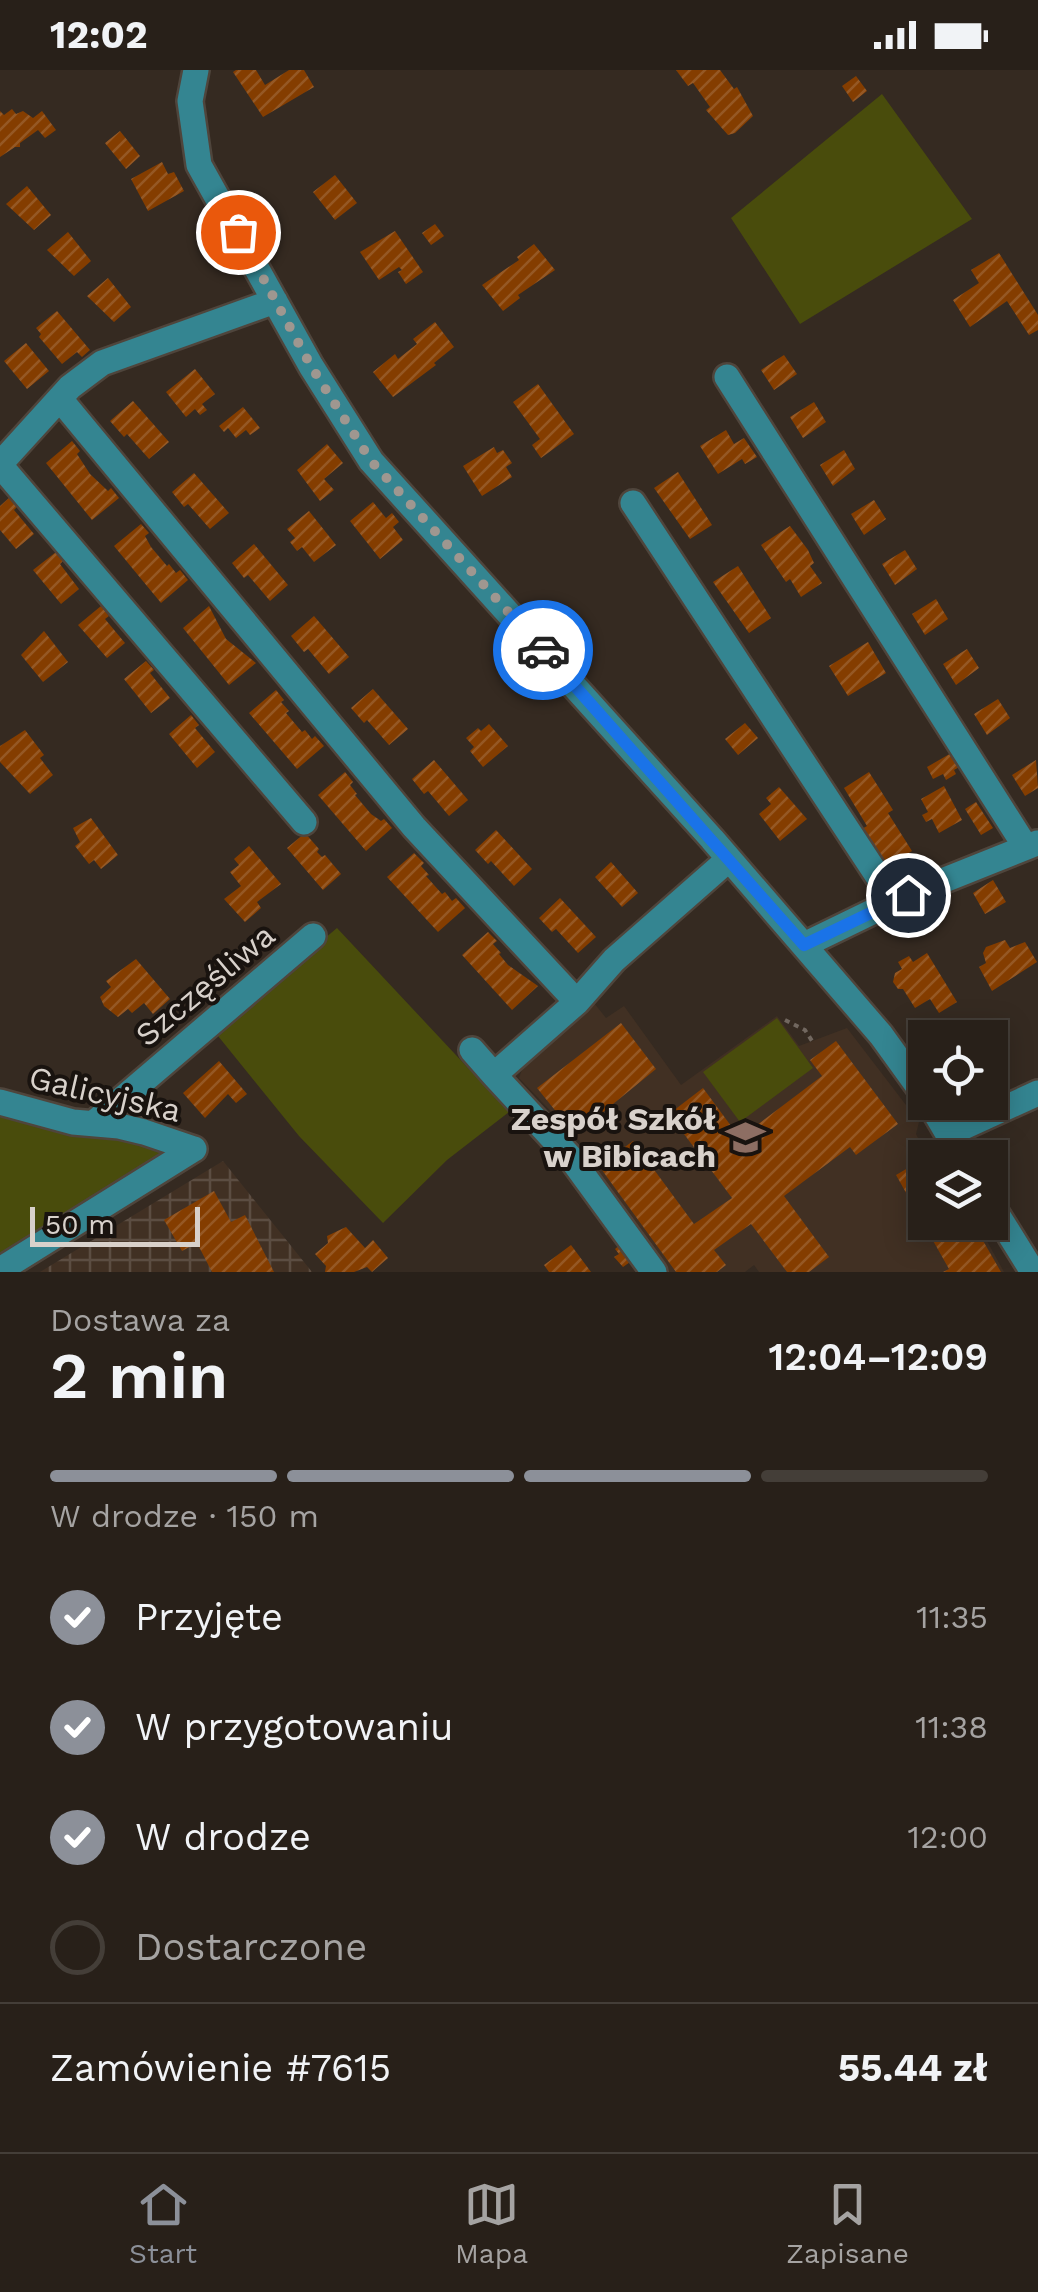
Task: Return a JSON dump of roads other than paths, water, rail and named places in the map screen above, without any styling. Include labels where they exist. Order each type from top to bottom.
[{"type":"street","points":[[192,71],[190,101],[199,165],[345,424],[384,477],[730,859],[882,1035],[908,1072]]},
{"type":"street","points":[[275,301],[102,363],[60,399],[0,464],[304,822]]},
{"type":"street","points":[[726,377],[1031,844],[894,901],[804,945]]},
{"type":"street","points":[[60,399],[414,828],[577,1002]]},
{"type":"street","points":[[633,503],[894,901]]},
{"type":"street","points":[[494,1074],[577,1002],[614,960],[730,859]]},
{"type":"street","name":"Szczęśliwa","points":[[94,1123],[313,936]]},
{"type":"street","points":[[472,1050],[570,1158],[654,1272]]},
{"type":"street","points":[[948,1134],[1038,1093]]},
{"type":"street","name":"Galicyjska","points":[[0,1102],[73,1122],[144,1132],[194,1149],[0,1270]]},
{"type":"street","points":[[940,1120],[952,1140]]},
{"type":"street","points":[[1008,1232],[1033,1272]]},
{"type":"place","name":"Zespół Szkół w Bibicach","points":[[746,1137]]}]
